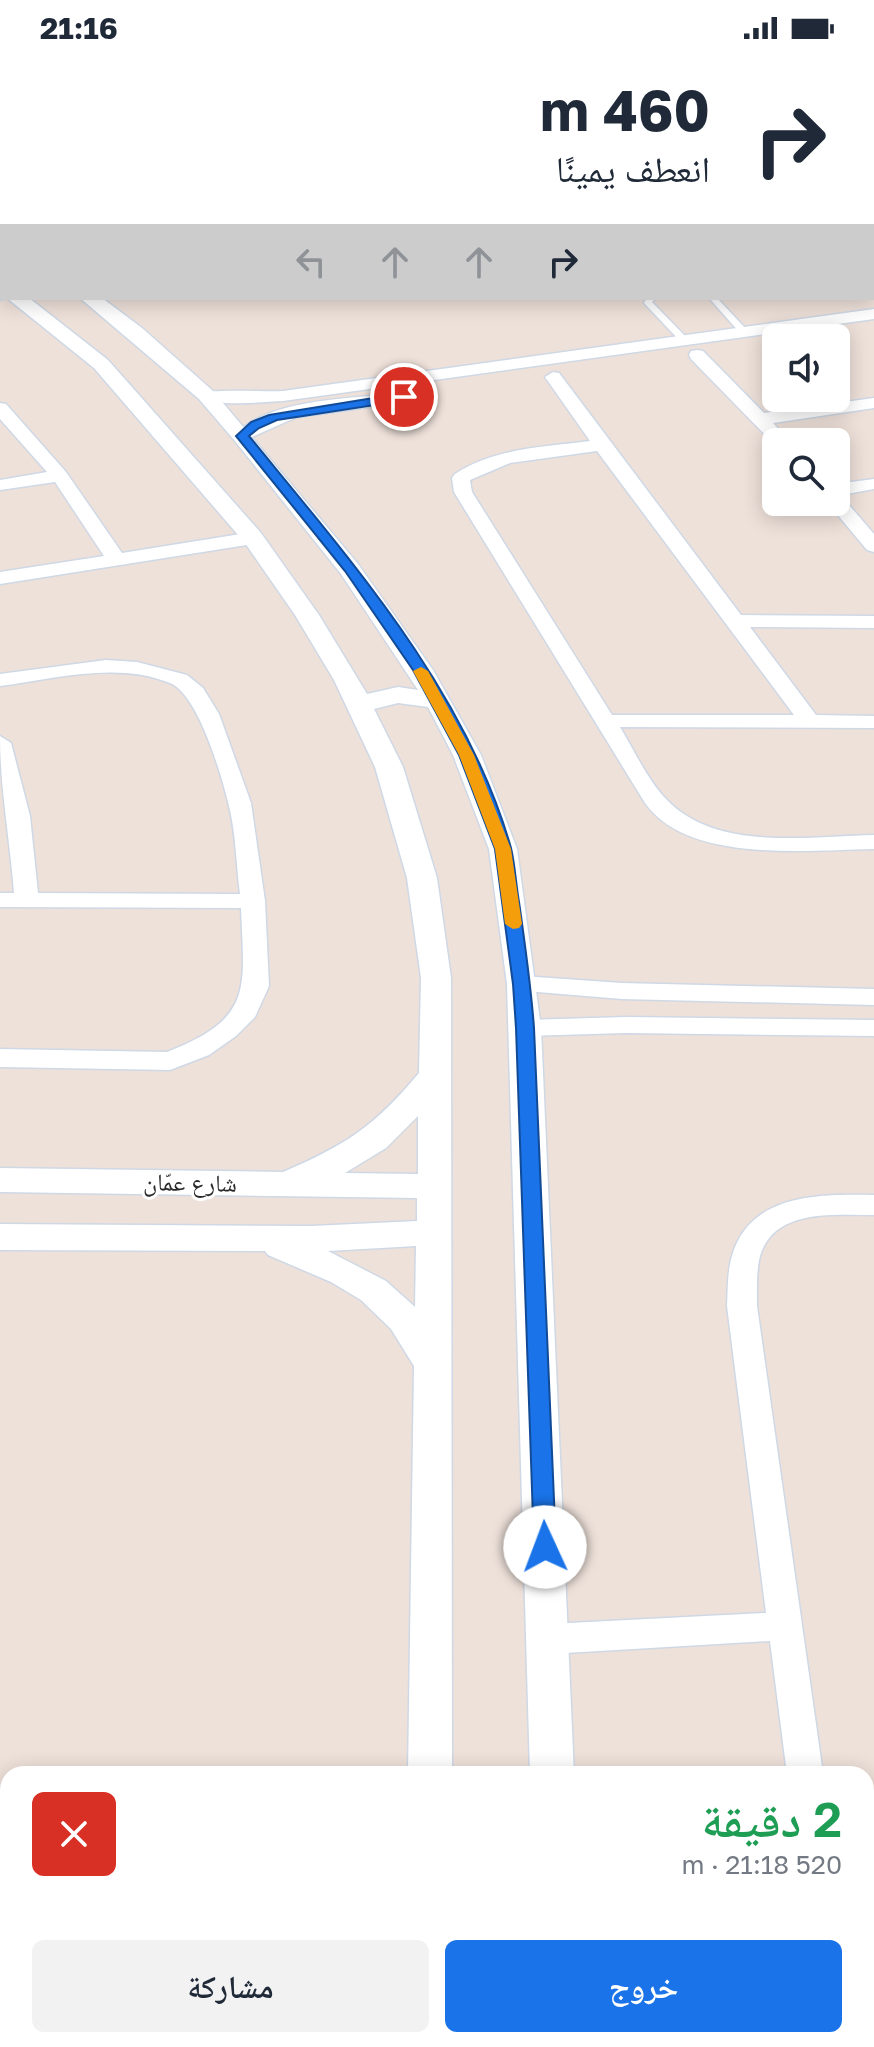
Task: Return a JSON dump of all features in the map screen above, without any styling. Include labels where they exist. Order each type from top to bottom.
[{"type":"street","points":[[20,300],[101,364],[253,538],[307,615],[354,692],[389,767],[422,878],[436,978],[430,1766]]},
{"type":"street","points":[[93,300],[135,332],[206,395],[350,569],[420,670],[467,755],[503,849],[525,1028],[552,1766]]},
{"type":"street","points":[[206,395],[283,396],[874,314]]},
{"type":"street","points":[[850,333],[874,329]]},
{"type":"street","points":[[243,436],[262,421],[296,413],[762,346]]},
{"type":"street","points":[[697,355],[769,428]]},
{"type":"street","points":[[553,377],[600,445],[738,621],[810,722]]},
{"type":"street","points":[[283,396],[277,399],[275,407],[296,413]]},
{"type":"street","points":[[761,419],[874,403]]},
{"type":"street","points":[[1,411],[60,476],[116,559]]},
{"type":"street","points":[[600,445],[492,461],[474,467],[461,478],[463,492],[608,721],[656,803],[670,819],[697,832],[728,840],[874,842]]},
{"type":"street","points":[[0,485],[60,476]]},
{"type":"street","points":[[850,488],[874,484]]},
{"type":"street","points":[[848,516],[874,546]]},
{"type":"street","points":[[0,578],[253,538]]},
{"type":"street","points":[[738,621],[874,622]]},
{"type":"street","points":[[0,680],[106,666],[137,668],[180,679],[196,692],[208,714],[240,803],[253,901],[256,986],[246,1011],[227,1030],[200,1049],[170,1061],[0,1058]]},
{"type":"street","points":[[354,692],[420,670]]},
{"type":"street","points":[[354,692],[437,701]]},
{"type":"street","points":[[608,721],[874,722]]},
{"type":"street","points":[[0,743],[19,816],[27,899]]},
{"type":"street","points":[[0,900],[253,901]]},
{"type":"street","points":[[522,984],[622,991],[874,997]]},
{"type":"street","points":[[622,991],[617,1007],[626,1025]]},
{"type":"street","points":[[525,1028],[626,1025],[874,1028]]},
{"type":"street","points":[[281,1185],[356,1154],[378,1140],[399,1120],[435,1075]]},
{"type":"street","name":"شارع عمّان","points":[[0,1180],[434,1186]]},
{"type":"street","points":[[378,1236],[388,1228],[396,1210],[392,1198],[380,1187]]},
{"type":"street","points":[[804,1766],[742,1306],[743,1273],[748,1250],[762,1225],[792,1209],[874,1205]]},
{"type":"street","points":[[0,1237],[262,1239],[436,1232]]},
{"type":"street","points":[[262,1239],[315,1259],[384,1299],[402,1316],[433,1366]]},
{"type":"street","points":[[549,1639],[785,1626]]},
{"type":"lane","points":[[650,300],[648,302],[684,340]]},
{"type":"lane","points":[[715,300],[744,332]]},
{"type":"slow traffic","points":[[421,671],[467,755],[503,849],[513,924]]},
{"type":"route","points":[[404,397],[274,417],[255,425],[243,436],[350,569],[420,670],[467,755],[503,849],[525,1028],[545,1547]]}]
